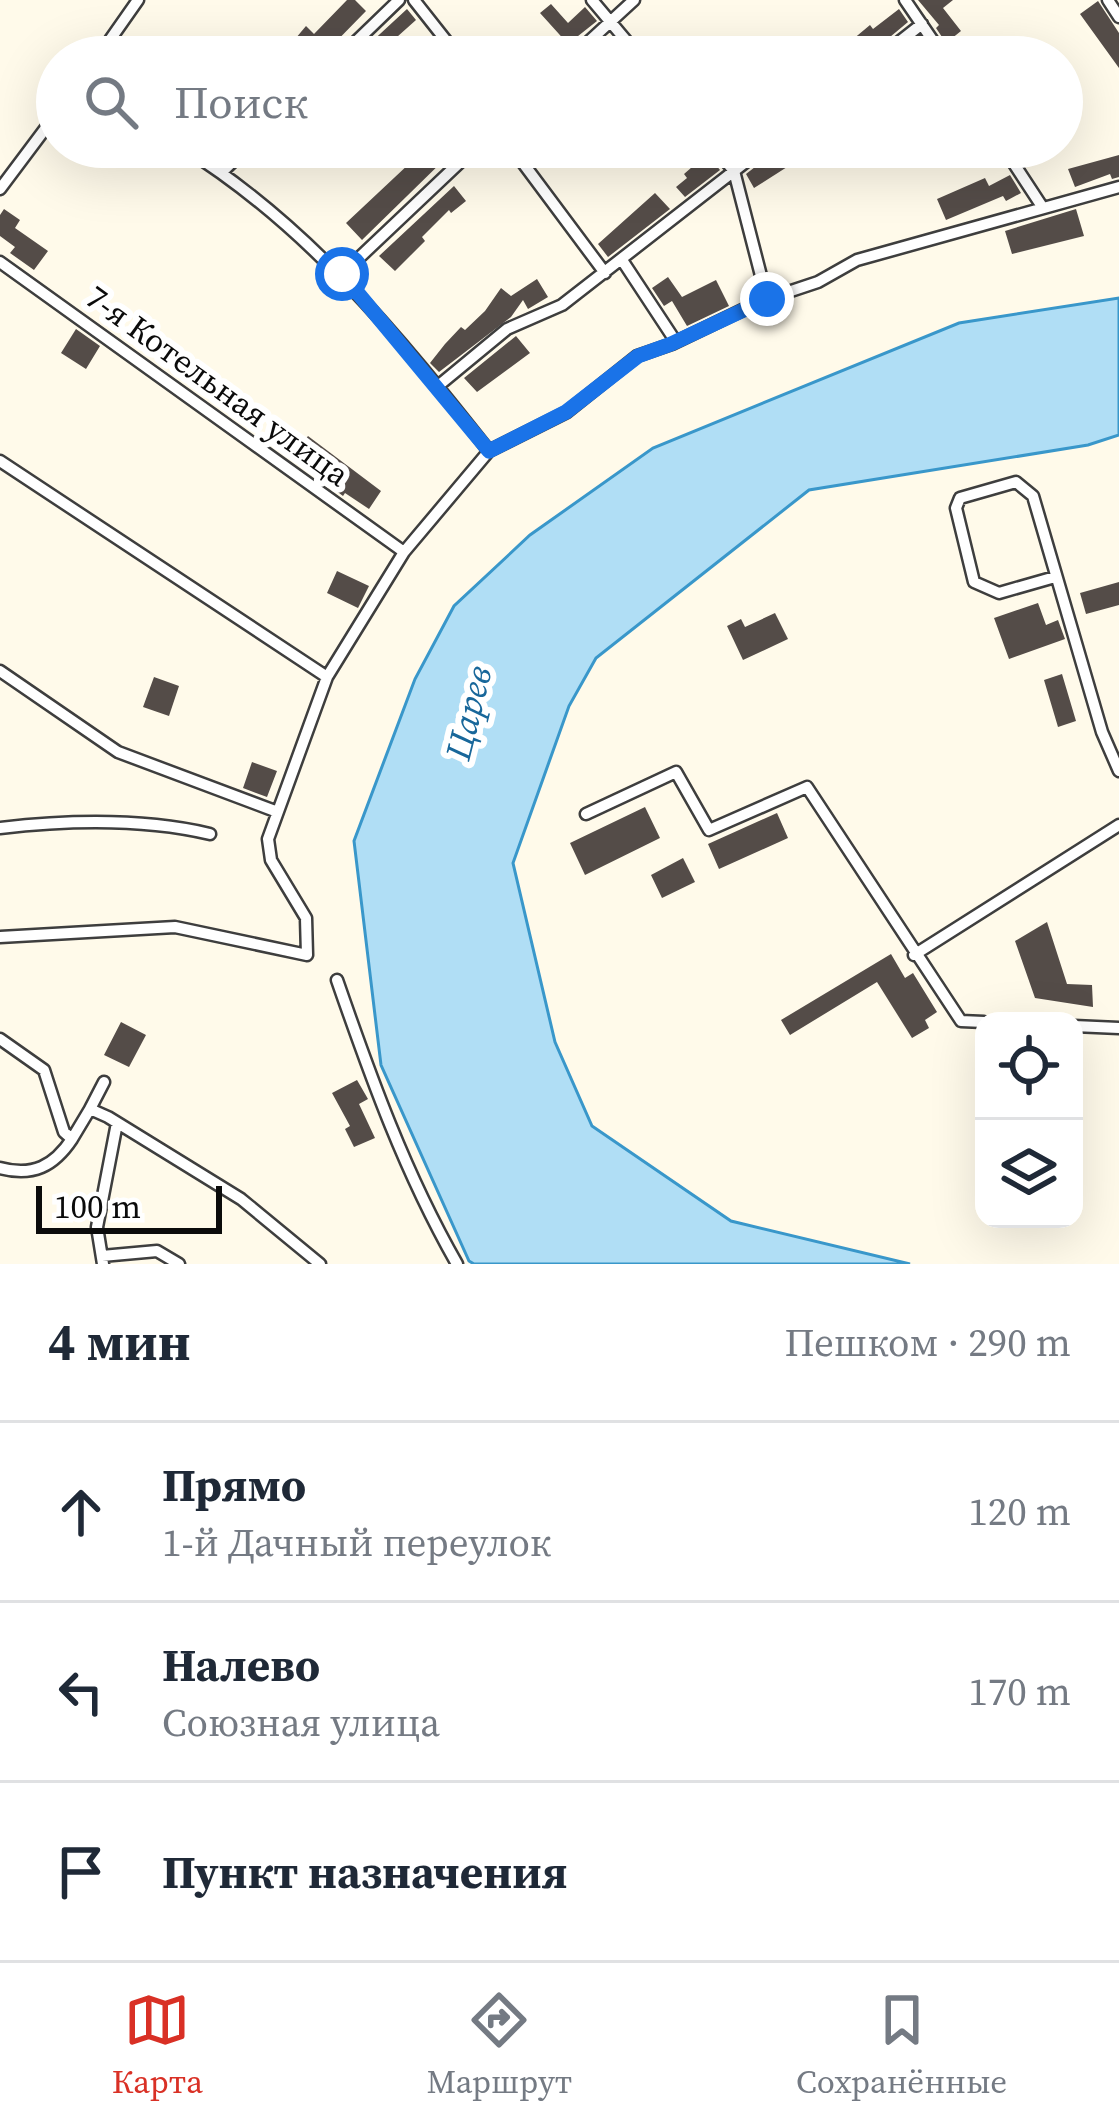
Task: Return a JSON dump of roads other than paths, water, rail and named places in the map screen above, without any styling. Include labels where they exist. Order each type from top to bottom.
[{"type":"street","points":[[113,36],[138,0]]},
{"type":"street","points":[[362,36],[399,0]]},
{"type":"street","points":[[414,0],[442,36]]},
{"type":"street","points":[[592,0],[623,36]]},
{"type":"street","points":[[595,36],[634,0]]},
{"type":"street","points":[[905,0],[930,36]]},
{"type":"street","points":[[1108,0],[1119,17]]},
{"type":"street","points":[[907,36],[922,24]]},
{"type":"street","points":[[0,189],[36,141]]},
{"type":"street","points":[[216,168],[342,274],[489,451]]},
{"type":"street","points":[[222,172],[226,168]]},
{"type":"street","points":[[342,274],[454,168]]},
{"type":"street","points":[[527,168],[605,272]]},
{"type":"street","points":[[732,168],[767,299]]},
{"type":"street","points":[[438,386],[507,329],[562,305],[738,168]]},
{"type":"street","points":[[1017,168],[1041,206]]},
{"type":"street","points":[[0,937],[175,927],[308,955],[306,917],[271,860],[268,838],[275,812],[327,677],[404,552],[489,451],[566,412],[638,356],[767,299],[818,282],[856,260],[1119,187]]},
{"type":"street","points":[[622,260],[676,342]]},
{"type":"street","name":"7-я Котельная улица","points":[[0,262],[404,552]]},
{"type":"street","points":[[0,461],[327,677]]},
{"type":"street","points":[[1055,578],[999,593],[974,582],[956,508],[960,498],[1016,482],[1033,496],[1102,733],[1119,771]]},
{"type":"street","points":[[0,671],[118,752],[275,812]]},
{"type":"street","points":[[586,814],[676,772],[709,830],[807,787],[961,1021],[975,1022]]},
{"type":"street","points":[[0,828],[69,822],[178,827],[210,834]]},
{"type":"street","points":[[914,955],[1119,825]]},
{"type":"street","points":[[337,980],[380,1106],[419,1198],[457,1264]]},
{"type":"street","points":[[1083,1026],[1119,1028]]},
{"type":"street","points":[[0,1039],[44,1070],[64,1132],[72,1139]]},
{"type":"street","points":[[0,1168],[23,1172],[52,1164],[104,1082]]},
{"type":"street","points":[[90,1109],[241,1199],[320,1264]]},
{"type":"street","points":[[117,1123],[97,1227],[102,1260],[157,1251],[179,1264]]},
{"type":"water","name":"Царев","points":[[1119,298],[1119,435],[1088,445],[809,490],[596,658],[569,706],[513,863],[555,1042],[592,1126],[731,1221],[910,1264],[469,1261],[381,1065],[354,841],[415,679],[454,606],[530,535],[653,448],[959,323]]}]
